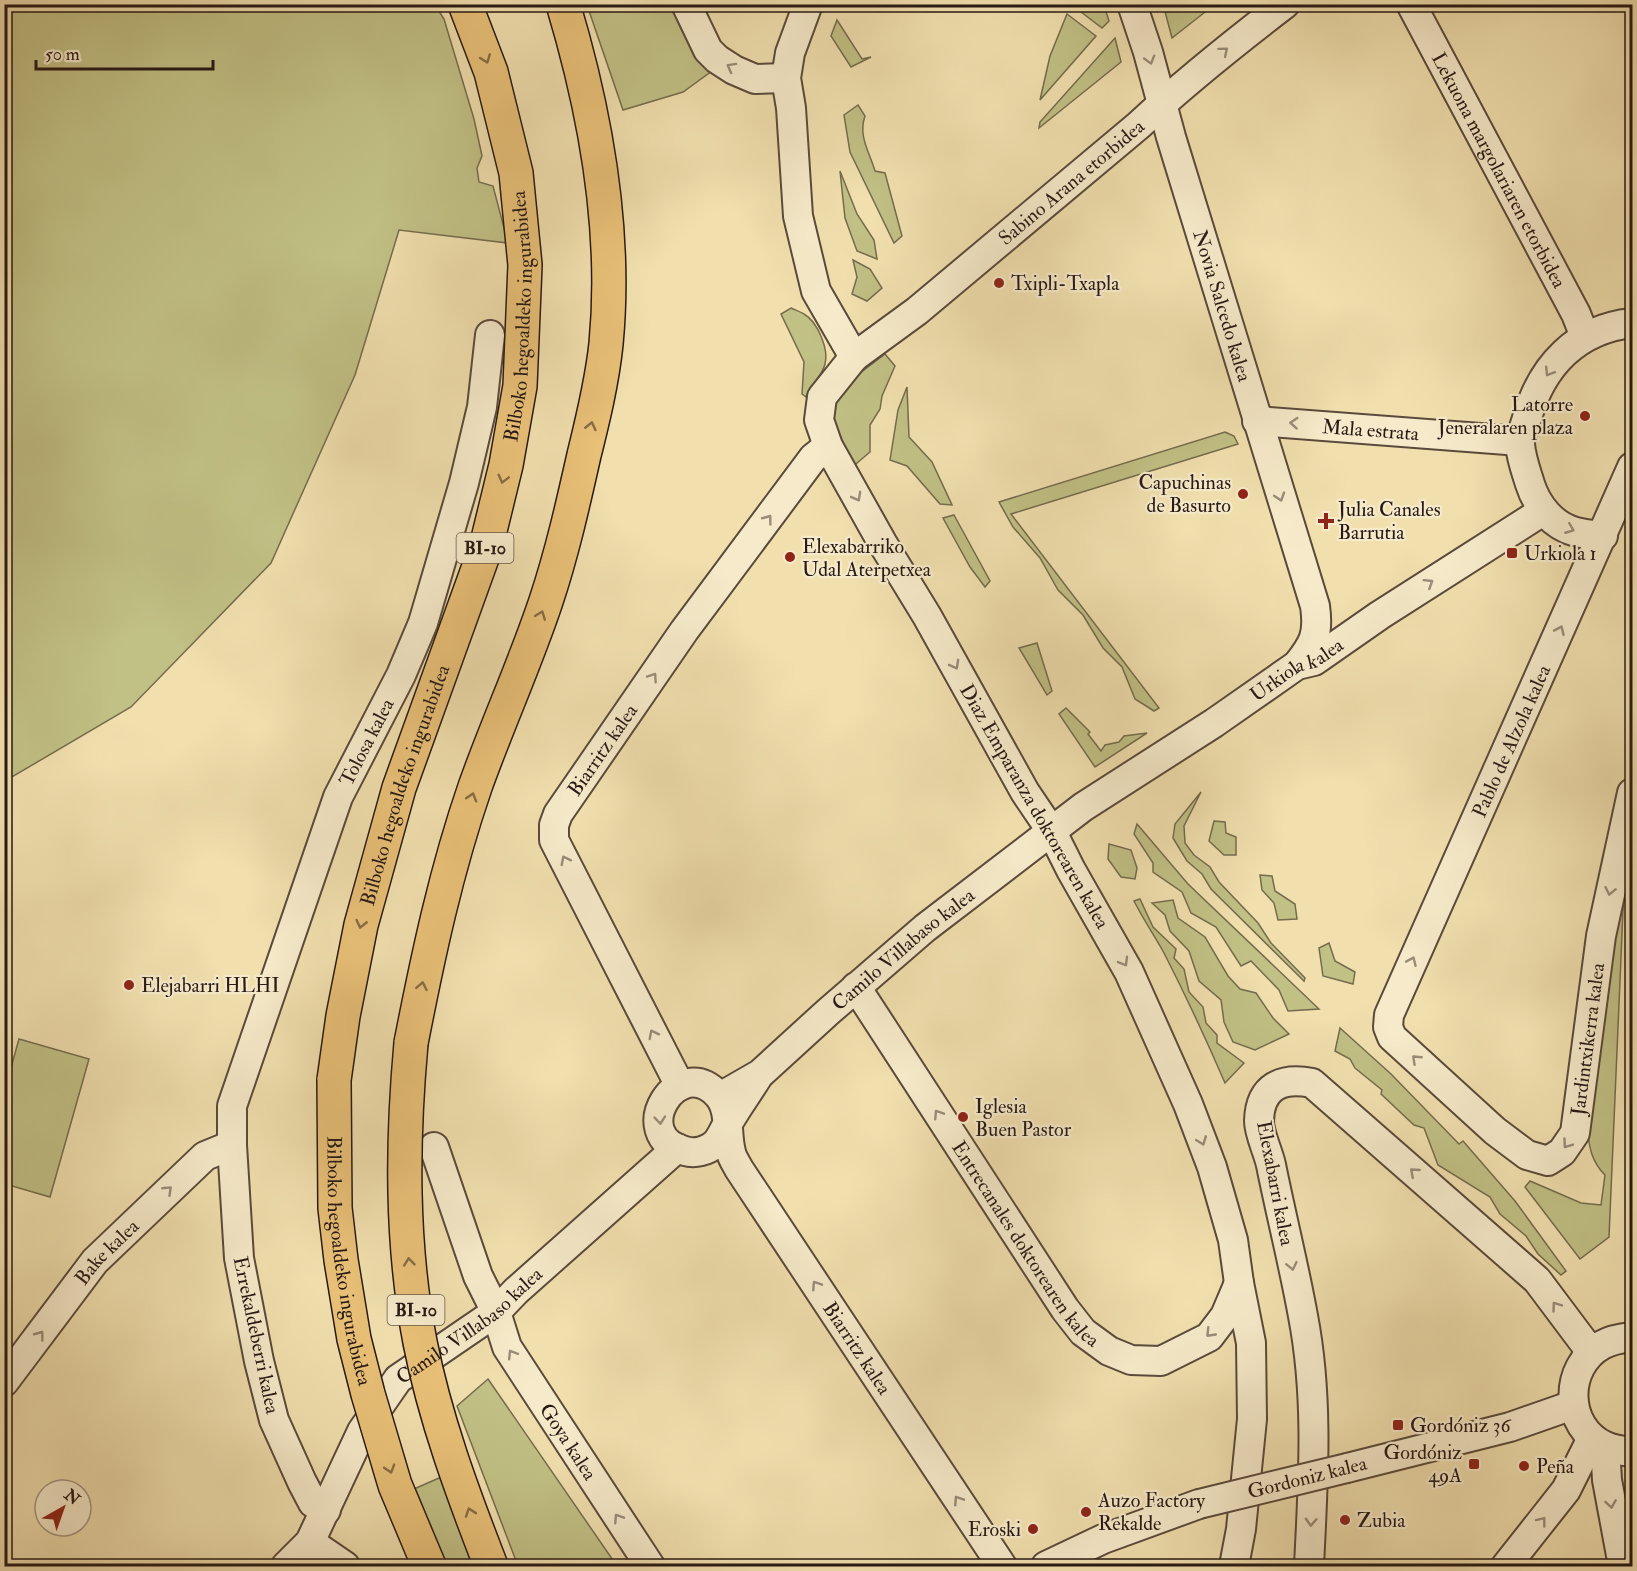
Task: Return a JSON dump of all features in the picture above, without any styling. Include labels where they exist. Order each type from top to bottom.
[{"type":"highway","name":"Bilboko hegoaldeko ingurabidea","points":[[429,1566],[395,1485],[354,1339],[335,1208],[334,1080],[343,1016],[361,925],[399,789],[486,547],[506,465],[520,386],[525,265],[516,173],[491,72],[465,4]]},
{"type":"highway","name":"BI-10","points":[[491,1566],[444,1434],[420,1342],[404,1195],[405,1112],[411,1043],[431,942],[450,867],[475,787],[545,602],[566,535],[597,399],[606,345],[608,289],[605,195],[591,111],[563,4]]},
{"type":"street","points":[[686,4],[708,50],[734,70],[755,79],[788,66]]},
{"type":"street","points":[[808,4],[788,66],[798,216],[809,271],[816,291],[854,357]]},
{"type":"street","name":"Novia Salcedo kalea","points":[[1132,4],[1314,606],[1318,624],[1316,637],[1297,665]]},
{"type":"street","name":"Sabino Arana etorbidea","points":[[854,357],[917,312],[1228,47],[1285,4]]},
{"type":"street","name":"Lekuona margolariaren etorbidea","points":[[1411,4],[1576,314],[1585,337]]},
{"type":"street","points":[[1603,536],[1575,532],[1557,523],[1543,510],[1533,494],[1520,441],[1531,403],[1560,356],[1585,337],[1602,329],[1632,323]]},
{"type":"street","name":"Tolosa kalea","points":[[232,1144],[232,1106],[338,797],[401,675],[423,623],[464,483],[482,407],[490,335]]},
{"type":"street","name":"Diaz Emparanza doktorearen kalea","points":[[854,357],[822,397],[819,420],[828,446],[927,616],[1025,792],[1052,832],[1129,972],[1188,1104],[1212,1167],[1233,1240],[1251,1343],[1252,1419],[1241,1529],[1234,1566]]},
{"type":"street","name":"Mala estrata","points":[[1257,421],[1520,441]]},
{"type":"street","name":"Biarritz kalea","points":[[680,1086],[554,840],[554,825],[558,814],[684,631],[813,458],[828,446]]},
{"type":"street","name":"Pablo de Alzola kalea","points":[[1389,1015],[1632,467]]},
{"type":"street","name":"Urkiola kalea","points":[[1052,832],[1083,807],[1214,723],[1297,665],[1314,661],[1543,510]]},
{"type":"street","points":[[1314,606],[1326,616],[1341,623],[1364,626]]},
{"type":"street","name":"Jardintxikerra kalea","points":[[1389,1015],[1388,1027],[1392,1037],[1495,1131],[1527,1155],[1548,1161],[1562,1152],[1575,1133],[1601,936],[1632,793]]},
{"type":"street","name":"Camilo Villabaso kalea","points":[[760,1074],[925,928],[1052,832]]},
{"type":"street","name":"Entrecanales doktorearen kalea","points":[[856,987],[1065,1309],[1083,1332],[1109,1351],[1131,1360],[1161,1361],[1209,1337],[1225,1316],[1239,1283]]},
{"type":"street","points":[[720,1097],[760,1074]]},
{"type":"street","points":[[726,1125],[727,1115],[720,1097],[712,1089],[702,1085],[680,1086],[663,1100],[659,1110],[658,1122],[668,1142],[677,1148],[697,1152],[707,1149],[716,1143],[760,1074]]},
{"type":"street","name":"Elexabarri kalea","points":[[1309,1566],[1315,1438],[1311,1377],[1303,1318],[1259,1122],[1263,1100],[1274,1087],[1284,1081],[1296,1080],[1312,1083],[1537,1280],[1613,1343]]},
{"type":"street","name":"Biarritz kalea","points":[[726,1125],[731,1155],[739,1168],[1002,1566]]},
{"type":"street","name":"Bake kalea","points":[[4,1382],[95,1261],[205,1156],[232,1144]]},
{"type":"street","name":"Errekaldeberri kalea","points":[[232,1144],[239,1258],[261,1371],[274,1420],[302,1482],[313,1503],[326,1510]]},
{"type":"street","name":"Goya kalea","points":[[434,1147],[478,1276],[496,1312],[507,1347],[650,1566]]},
{"type":"street","name":"Camilo Villabaso kalea","points":[[286,1566],[310,1542],[362,1431],[398,1379],[496,1312],[516,1291],[677,1148]]},
{"type":"street","points":[[1632,1315],[1613,1343],[1579,1367],[1573,1385],[1573,1405],[1580,1423],[1598,1442],[1619,1451],[1632,1452]]},
{"type":"street","name":"Gordoniz kalea","points":[[1046,1566],[1103,1539],[1199,1504],[1510,1426],[1573,1405]]},
{"type":"street","points":[[1506,1566],[1566,1490],[1598,1442]]},
{"type":"street","points":[[1598,1442],[1623,1566]]},
{"type":"street","points":[[310,1542],[345,1566]]},
{"type":"shaded area","points":[[1163,4],[1214,4],[1214,5],[1172,38]]},
{"type":"shaded area","points":[[4,5],[435,5],[444,19],[474,119],[482,156],[477,168],[479,182],[493,186],[508,243],[399,230],[355,375],[271,563],[131,707],[5,781]]},
{"type":"shaded area","points":[[587,5],[679,5],[716,68],[683,92],[623,110]]},
{"type":"shaded area","points":[[1072,5],[1104,5],[1109,21],[1102,28]]},
{"type":"shaded area","points":[[1067,14],[1096,36],[1040,100],[1050,56]]},
{"type":"shaded area","points":[[837,20],[862,59],[871,57],[851,67],[831,36]]},
{"type":"shaded area","points":[[1115,38],[1121,62],[1039,128],[1040,122]]},
{"type":"shaded area","points":[[858,105],[865,116],[863,130],[865,144],[875,171],[885,173],[902,236],[894,243],[850,152],[844,115]]},
{"type":"shaded area","points":[[840,171],[857,214],[874,240],[877,259],[857,251],[845,218]]},
{"type":"shaded area","points":[[853,260],[870,269],[882,288],[867,301],[852,294],[857,277]]},
{"type":"shaded area","points":[[791,308],[804,314],[814,323],[824,344],[825,364],[806,397],[802,394],[804,362],[781,314]]},
{"type":"shaded area","points":[[885,354],[895,366],[882,396],[880,409],[870,425],[870,452],[850,469],[830,409],[855,377]]},
{"type":"shaded area","points":[[907,387],[909,437],[932,462],[952,505],[940,504],[907,466],[890,460],[898,410]]},
{"type":"shaded area","points":[[1225,432],[1234,436],[1238,444],[1011,514],[1159,708],[1154,711],[1135,699],[1122,667],[1103,648],[1083,615],[1058,590],[1040,558],[1013,527],[999,502]]},
{"type":"shaded area","points":[[954,515],[990,581],[985,587],[970,567],[943,518]]},
{"type":"shaded area","points":[[1037,643],[1052,691],[1047,695],[1019,648]]},
{"type":"shaded area","points":[[1066,708],[1090,732],[1088,734],[1101,751],[1105,745],[1119,742],[1124,736],[1147,733],[1095,767],[1059,714]]},
{"type":"shaded area","points":[[1201,792],[1184,826],[1185,843],[1194,855],[1210,867],[1219,882],[1258,923],[1271,943],[1305,978],[1304,981],[1211,889],[1202,874],[1187,861],[1173,838],[1175,824]]},
{"type":"shaded area","points":[[1214,821],[1225,822],[1226,833],[1236,837],[1236,855],[1224,855],[1209,841]]},
{"type":"shaded area","points":[[1137,824],[1188,884],[1319,1009],[1288,1011],[1279,990],[1251,961],[1241,966],[1216,927],[1191,913],[1182,892],[1153,872],[1153,863],[1134,834]]},
{"type":"shaded area","points":[[1109,844],[1131,850],[1137,868],[1135,879],[1121,877],[1108,859]]},
{"type":"shaded area","points":[[1625,864],[1609,1237],[1580,1259],[1525,1187],[1530,1181],[1581,1203],[1601,1205],[1605,1175],[1593,1156],[1586,1121]]},
{"type":"shaded area","points":[[1260,875],[1272,876],[1275,891],[1295,904],[1297,919],[1278,920],[1274,903],[1262,890]]},
{"type":"shaded area","points":[[1140,899],[1153,927],[1176,949],[1174,958],[1184,969],[1189,992],[1203,1007],[1206,1023],[1217,1035],[1217,1043],[1244,1063],[1225,1083],[1164,953],[1134,901]]},
{"type":"shaded area","points":[[1173,900],[1178,918],[1205,937],[1228,976],[1240,989],[1256,993],[1273,1018],[1289,1034],[1255,1050],[1233,1042],[1224,1022],[1221,1000],[1199,981],[1189,951],[1170,931],[1165,915],[1152,903]]},
{"type":"shaded area","points":[[1329,943],[1335,961],[1355,972],[1353,984],[1323,976],[1319,948]]},
{"type":"shaded area","points":[[1340,1028],[1391,1074],[1459,1144],[1463,1141],[1515,1201],[1566,1271],[1561,1275],[1538,1254],[1526,1236],[1500,1214],[1490,1197],[1438,1165],[1424,1128],[1414,1125],[1381,1094],[1382,1090],[1355,1068],[1350,1059],[1335,1051]]},
{"type":"shaded area","points":[[19,1039],[89,1059],[50,1197],[5,1184],[5,1089]]},
{"type":"shaded area","points":[[488,1379],[617,1566],[518,1566],[457,1406]]},
{"type":"shaded area","points":[[448,1474],[488,1566],[426,1566],[396,1497]]},
{"type":"place","name":"Txipli-Txapla","points":[[999,283]]},
{"type":"place","name":"Latorre Jeneralaren plaza","points":[[1585,416]]},
{"type":"place","name":"Capuchinas de Basurto","points":[[1243,494]]},
{"type":"place","name":"Julia Canales Barrutia","points":[[1326,521]]},
{"type":"place","name":"Urkiola 1","points":[[1512,553]]},
{"type":"place","name":"Elexabarriko Udal Aterpetxea","points":[[790,557]]},
{"type":"place","name":"Elejabarri HLHI","points":[[129,985]]},
{"type":"place","name":"Iglesia Buen Pastor","points":[[963,1117]]},
{"type":"place","name":"Gordóniz 36","points":[[1398,1425]]},
{"type":"place","name":"Gordóniz 49A","points":[[1474,1464]]},
{"type":"place","name":"Peña","points":[[1524,1466]]},
{"type":"place","name":"Auzo Factory Rekalde","points":[[1086,1512]]},
{"type":"place","name":"Zubia","points":[[1345,1520]]},
{"type":"place","name":"Eroski","points":[[1033,1529]]}]
